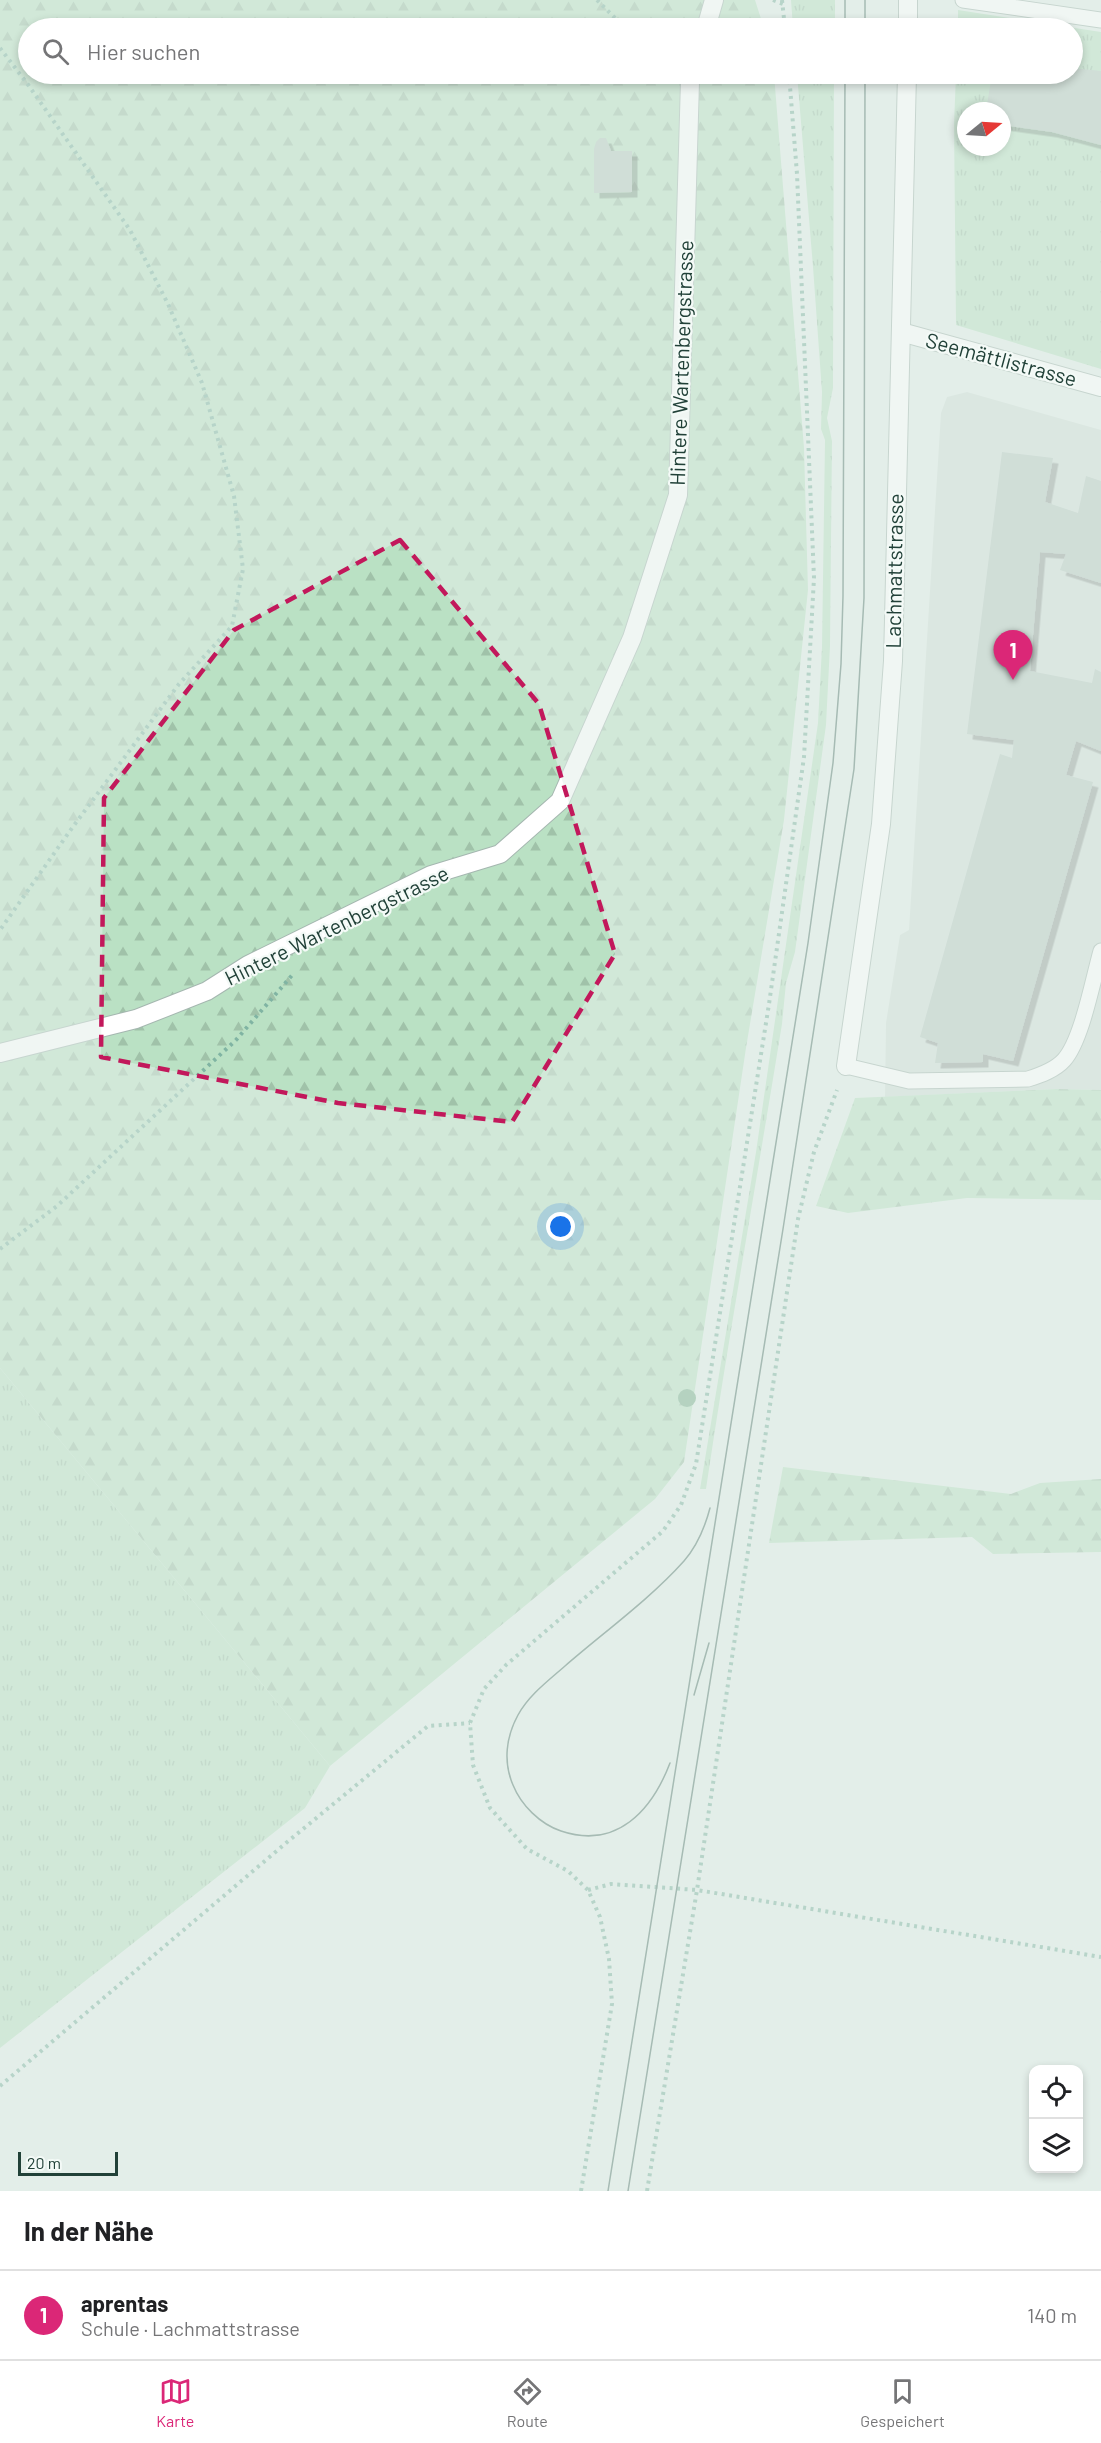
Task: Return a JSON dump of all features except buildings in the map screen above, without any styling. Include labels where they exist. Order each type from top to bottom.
[{"type":"street","points":[[709,18],[714,0]]},
{"type":"street","points":[[908,0],[908,18]]},
{"type":"street","name":"Hintere Wartenbergstrasse","points":[[0,1053],[135,1019],[207,991],[248,965],[431,875],[500,854],[560,801],[632,638],[678,495],[690,84]]},
{"type":"street","name":"Lachmattstrasse","points":[[846,1066],[883,801],[893,661],[907,84]]},
{"type":"street","name":"Seemättlistrasse","points":[[901,333],[1101,387]]},
{"type":"lane","points":[[963,0],[1101,20]]},
{"type":"lane","points":[[846,1066],[909,1081],[1028,1079],[1044,1074],[1063,1061],[1074,1047],[1101,951]]},
{"type":"path","points":[[597,0],[615,18]]},
{"type":"path","points":[[772,0],[782,2],[784,18]]},
{"type":"path","points":[[0,48],[18,72]]},
{"type":"path","points":[[0,930],[179,684],[232,626],[243,569],[230,485],[202,383],[168,304],[130,230],[27,84]]},
{"type":"path","points":[[581,2191],[612,2004],[609,1959],[600,1917],[588,1890],[568,1870],[527,1849],[490,1808],[473,1765],[470,1723],[484,1689],[506,1665],[663,1531],[681,1505],[696,1464],[770,1004],[804,757],[814,578],[797,174],[790,84]]},
{"type":"path","points":[[0,1249],[57,1206],[236,1040],[298,968]]},
{"type":"path","points":[[647,2191],[697,1890],[798,1219],[813,1152],[846,1066]]},
{"type":"path","points":[[0,2086],[286,1843],[429,1726],[470,1723]]},
{"type":"path","points":[[588,1890],[611,1884],[697,1890],[1101,1957]]},
{"type":"highlighted area","points":[[400,540],[539,704],[615,954],[512,1122],[338,1103],[101,1057],[104,798],[234,630]]},
{"type":"shaded area","points":[[967,392],[1101,430],[1101,1090],[1056,1089],[885,1097],[886,1023],[900,935],[909,930],[941,413],[947,397]]},
{"type":"green space","points":[[0,0],[755,0],[761,18],[18,18],[18,84],[775,84],[804,448],[808,590],[784,820],[746,1048],[684,1462],[655,1499],[330,1766],[0,1368]]},
{"type":"green space","points":[[791,0],[835,0],[835,18],[792,18]]},
{"type":"green space","points":[[958,10],[1010,18],[958,18]]},
{"type":"green space","points":[[1083,29],[1101,32],[1101,369],[956,325],[956,84],[1083,84]]},
{"type":"green space","points":[[798,84],[834,84],[833,388],[827,418],[832,441],[830,646],[826,725],[795,952],[786,983],[782,1024],[706,1489],[700,1489],[756,1152],[818,723],[822,647],[825,440],[821,429],[822,392]]},
{"type":"green space","points":[[1056,1089],[1101,1090],[1101,1200],[967,1198],[848,1213],[816,1206],[855,1098]]},
{"type":"green space","points":[[0,1368],[330,1766],[305,1808],[0,2048]]},
{"type":"green space","points":[[783,1467],[1011,1494],[1040,1483],[1101,1479],[1101,1552],[993,1554],[972,1537],[769,1543]]},
{"type":"tram line","points":[[845,0],[845,18]]},
{"type":"tram line","points":[[865,0],[865,18]]},
{"type":"tram line","points":[[608,2191],[808,943],[833,763],[841,664],[843,596],[845,84]]},
{"type":"tram line","points":[[628,2191],[783,1229],[854,769],[864,598],[865,84]]},
{"type":"tram line","points":[[670,1763],[653,1796],[630,1822],[599,1835],[581,1835],[553,1828],[539,1819],[526,1806],[516,1792],[510,1776],[507,1750],[514,1723],[528,1701],[552,1677],[641,1602],[684,1561],[700,1536],[710,1508]]},
{"type":"tram line","points":[[694,1695],[709,1643]]},
{"type":"place","name":"aprentas","points":[[1013,680]]}]
